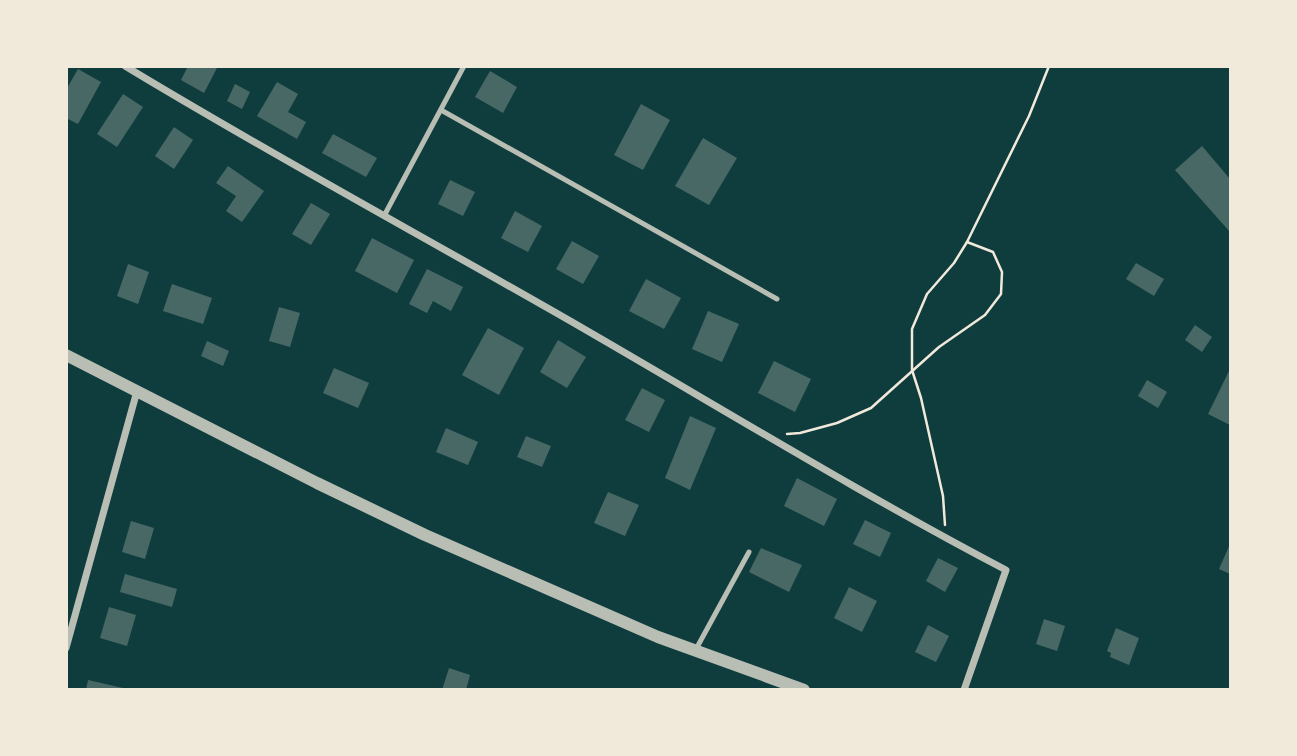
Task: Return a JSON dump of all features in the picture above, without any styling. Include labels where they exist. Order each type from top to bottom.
[{"type":"street","points":[[125,66],[241,137],[1006,570],[964,690]]},
{"type":"street","points":[[66,355],[413,529],[658,637],[804,690]]},
{"type":"street","points":[[66,648],[138,391]]},
{"type":"lane","points":[[384,216],[464,66]]},
{"type":"lane","points":[[441,110],[777,299]]},
{"type":"lane","points":[[695,650],[749,552]]},
{"type":"path","points":[[946,538],[943,496],[912,370],[912,329],[927,294],[954,263],[967,242],[1029,116],[1049,66]]},
{"type":"path","points":[[766,435],[800,433],[836,423],[871,408],[939,347],[985,315],[1001,294],[1002,272],[993,252],[967,242]]},
{"type":"building","points":[[188,66],[218,66],[204,93],[181,80]]},
{"type":"building","points":[[78,69],[101,82],[78,124],[66,118],[66,90]]},
{"type":"building","points":[[490,71],[517,87],[503,113],[475,97]]},
{"type":"building","points":[[277,82],[298,94],[288,112],[306,122],[297,139],[257,116]]},
{"type":"building","points":[[235,84],[250,92],[242,109],[227,101]]},
{"type":"building","points":[[123,94],[143,107],[117,147],[97,134]]},
{"type":"building","points":[[641,104],[670,120],[643,170],[614,155]]},
{"type":"building","points":[[174,127],[193,140],[174,169],[155,156]]},
{"type":"building","points":[[333,134],[377,158],[366,177],[322,153]]},
{"type":"building","points":[[703,138],[737,158],[709,205],[675,186]]},
{"type":"building","points":[[1202,146],[1230,179],[1230,232],[1175,170]]},
{"type":"building","points":[[228,166],[264,191],[242,222],[226,211],[236,196],[216,183]]},
{"type":"building","points":[[450,180],[475,192],[463,216],[438,204]]},
{"type":"building","points":[[311,203],[330,214],[311,245],[292,234]]},
{"type":"building","points":[[515,211],[542,226],[528,252],[501,238]]},
{"type":"building","points":[[372,238],[414,260],[397,293],[355,271]]},
{"type":"building","points":[[572,241],[599,256],[583,284],[556,269]]},
{"type":"building","points":[[1136,263],[1164,279],[1154,296],[1126,279]]},
{"type":"building","points":[[128,264],[149,272],[138,304],[117,296]]},
{"type":"building","points":[[427,269],[463,287],[451,311],[433,301],[427,313],[409,304]]},
{"type":"building","points":[[646,279],[681,298],[664,329],[629,311]]},
{"type":"building","points":[[172,284],[212,298],[203,324],[163,311]]},
{"type":"building","points":[[279,307],[300,313],[290,347],[269,341]]},
{"type":"building","points":[[708,311],[739,324],[722,362],[692,349]]},
{"type":"building","points":[[1195,325],[1212,337],[1202,352],[1185,340]]},
{"type":"building","points":[[488,328],[524,348],[499,395],[462,375]]},
{"type":"building","points":[[558,340],[586,357],[567,388],[540,372]]},
{"type":"building","points":[[207,341],[229,351],[223,366],[201,356]]},
{"type":"building","points":[[774,361],[811,379],[795,412],[758,393]]},
{"type":"building","points":[[334,368],[369,383],[358,408],[323,393]]},
{"type":"building","points":[[1230,369],[1230,425],[1208,414]]},
{"type":"building","points":[[1147,380],[1167,392],[1158,408],[1138,396]]},
{"type":"building","points":[[642,388],[665,400],[649,432],[625,420]]},
{"type":"building","points":[[690,416],[716,428],[690,490],[665,478]]},
{"type":"building","points":[[446,428],[478,442],[468,465],[436,452]]},
{"type":"building","points":[[526,436],[551,446],[542,467],[517,457]]},
{"type":"building","points":[[797,478],[837,499],[824,526],[784,506]]},
{"type":"building","points":[[608,492],[639,505],[625,536],[594,523]]},
{"type":"building","points":[[865,520],[891,533],[880,557],[853,544]]},
{"type":"building","points":[[131,521],[154,528],[145,559],[122,552]]},
{"type":"building","points":[[1230,544],[1230,574],[1219,569]]},
{"type":"building","points":[[761,548],[802,565],[789,592],[749,572]]},
{"type":"building","points":[[938,558],[958,568],[945,592],[926,581]]},
{"type":"building","points":[[125,574],[177,589],[172,607],[120,592]]},
{"type":"building","points":[[849,587],[877,601],[862,632],[834,618]]},
{"type":"building","points":[[109,607],[136,615],[127,646],[100,638]]},
{"type":"building","points":[[1044,619],[1065,626],[1057,651],[1036,644]]},
{"type":"building","points":[[928,625],[949,636],[936,662],[915,652]]},
{"type":"building","points":[[1116,628],[1139,638],[1129,665],[1110,657],[1111,653],[1107,651]]},
{"type":"building","points":[[449,668],[470,675],[466,690],[442,690]]},
{"type":"building","points":[[88,680],[123,688],[123,690],[86,690]]}]
